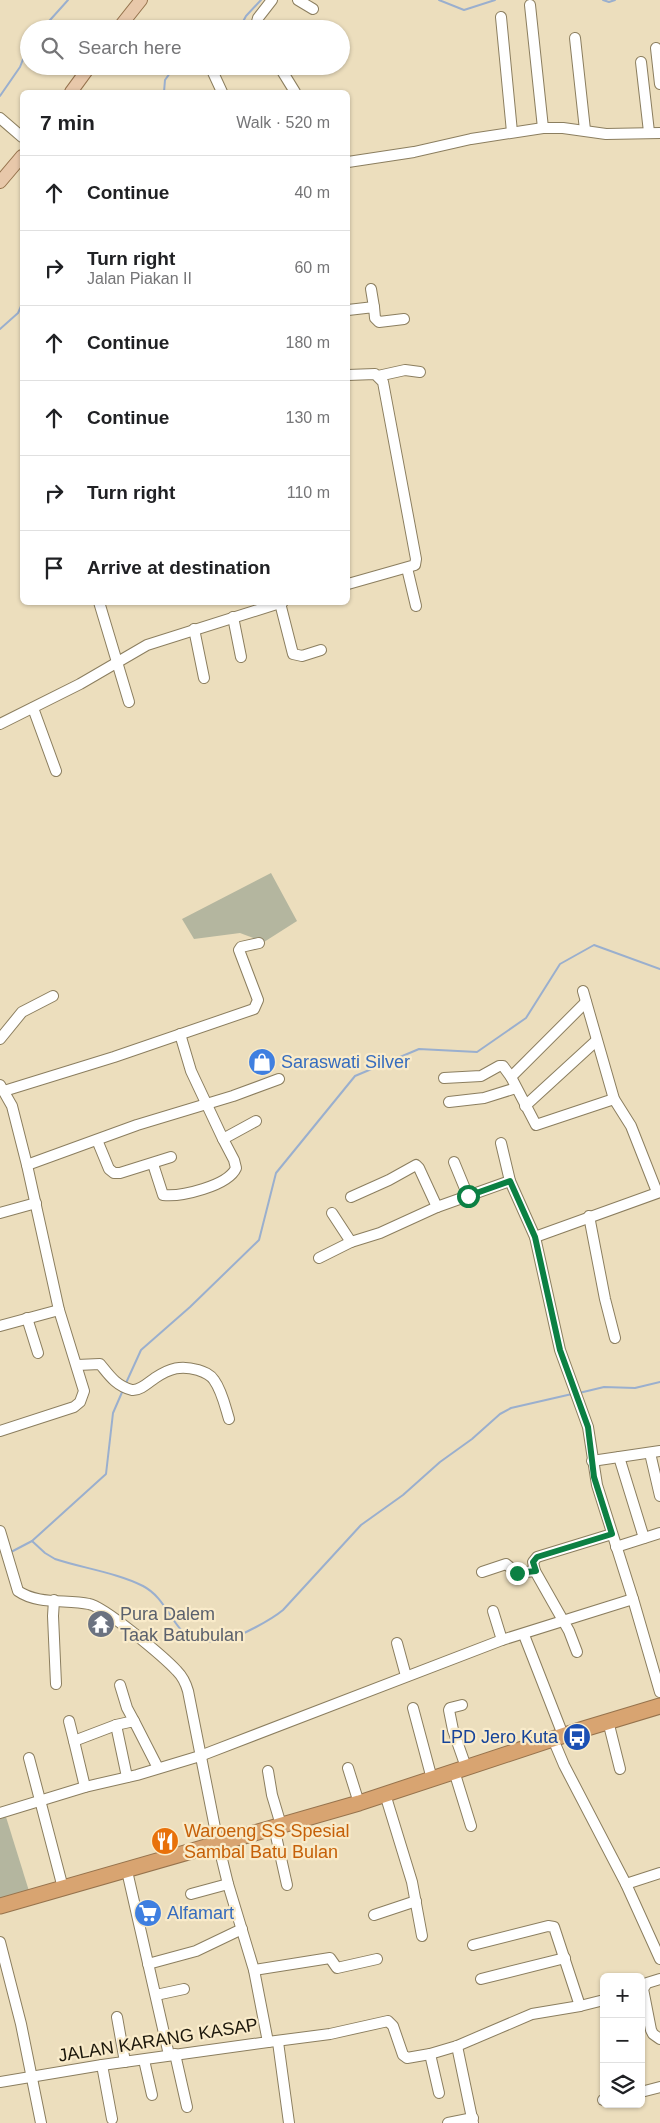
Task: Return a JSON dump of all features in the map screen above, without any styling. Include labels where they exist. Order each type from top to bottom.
[{"type":"highway","points":[[0,1906],[360,1802],[608,1721],[660,1706]]},
{"type":"main road","points":[[125,20],[141,0]]},
{"type":"main road","points":[[72,90],[83,75]]},
{"type":"main road","points":[[0,182],[20,158]]},
{"type":"street","points":[[257,20],[272,0]]},
{"type":"street","points":[[298,0],[313,9]]},
{"type":"street","points":[[530,5],[543,128]]},
{"type":"street","points":[[501,17],[512,132]]},
{"type":"street","points":[[575,38],[585,130]]},
{"type":"street","points":[[656,48],[660,84]]},
{"type":"street","points":[[350,162],[543,128],[585,130],[606,134],[655,132],[641,62]]},
{"type":"street","points":[[214,75],[221,90]]},
{"type":"street","points":[[285,75],[293,88]]},
{"type":"street","points":[[0,118],[20,135]]},
{"type":"street","points":[[371,288],[375,318],[378,321],[404,319]]},
{"type":"street","points":[[350,310],[374,307]]},
{"type":"street","points":[[350,375],[372,374],[378,376],[405,370],[420,372]]},
{"type":"street","points":[[350,583],[415,565],[416,555],[384,387],[378,376]]},
{"type":"street","points":[[407,568],[416,606]]},
{"type":"street","points":[[100,605],[129,702]]},
{"type":"street","points":[[0,724],[80,684],[147,645],[275,605]]},
{"type":"street","points":[[282,605],[292,654],[302,656],[321,650]]},
{"type":"street","points":[[233,617],[241,657]]},
{"type":"street","points":[[194,629],[204,678]]},
{"type":"street","points":[[33,708],[56,771]]},
{"type":"street","points":[[0,1431],[74,1406],[80,1402],[84,1391],[59,1310],[12,1106],[2,1088],[180,1034],[256,1007],[258,1000],[239,950],[241,947],[260,944]]},
{"type":"street","points":[[535,1237],[589,1216],[630,1204],[658,1192],[631,1126],[614,1098],[583,991]]},
{"type":"street","points":[[0,1040],[22,1012],[52,996]]},
{"type":"street","points":[[511,1077],[586,1002]]},
{"type":"street","points":[[153,1164],[162,1194],[165,1196],[215,1186],[232,1174],[236,1168],[234,1160],[205,1103],[180,1034]]},
{"type":"street","points":[[525,1106],[596,1041]]},
{"type":"street","points":[[444,1078],[480,1076],[500,1066],[504,1067],[511,1077],[533,1123],[537,1125],[614,1098]]},
{"type":"street","points":[[27,1165],[278,1079]]},
{"type":"street","points":[[449,1102],[484,1098],[516,1088]]},
{"type":"street","points":[[223,1139],[256,1121]]},
{"type":"street","points":[[97,1140],[109,1169],[114,1173],[120,1174],[171,1157]]},
{"type":"street","points":[[501,1143],[510,1181],[535,1237],[560,1350],[588,1427],[597,1486],[660,1692]]},
{"type":"street","points":[[454,1162],[468,1196]]},
{"type":"street","points":[[351,1196],[390,1180],[416,1165],[437,1206]]},
{"type":"street","points":[[319,1258],[351,1242],[380,1233],[437,1206],[510,1181]]},
{"type":"street","points":[[0,1213],[36,1204]]},
{"type":"street","points":[[332,1213],[351,1242]]},
{"type":"street","points":[[589,1216],[605,1299],[615,1338]]},
{"type":"street","points":[[0,1326],[59,1310]]},
{"type":"street","points":[[27,1318],[38,1353]]},
{"type":"street","points":[[77,1365],[100,1364],[111,1379],[132,1390],[139,1389],[178,1367],[189,1367],[207,1373],[214,1379],[222,1395],[229,1419]]},
{"type":"street","points":[[592,1461],[655,1452],[660,1496]]},
{"type":"street","points":[[619,1456],[644,1538]]},
{"type":"street","points":[[577,1652],[533,1564],[536,1558],[612,1534]]},
{"type":"street","points":[[616,1547],[660,1534]]},
{"type":"street","name":"JALAN KARANG KASAP","points":[[0,2082],[102,2065],[273,2042],[228,1884],[186,1686],[176,1670],[98,1607],[90,1604],[23,1594],[17,1590],[2,1535]]},
{"type":"street","points":[[482,1572],[506,1564],[517,1573],[536,1571]]},
{"type":"street","points":[[0,1813],[85,1787],[200,1756],[502,1640],[524,1635],[633,1599]]},
{"type":"street","points":[[54,1600],[56,1684]]},
{"type":"street","points":[[493,1611],[502,1640]]},
{"type":"street","points":[[524,1635],[558,1737],[564,1765],[626,1884],[660,1959]]},
{"type":"street","points":[[397,1643],[406,1676]]},
{"type":"street","points":[[120,1685],[127,1708],[158,1768]]},
{"type":"street","points":[[462,1705],[450,1708],[449,1710],[470,1826]]},
{"type":"street","points":[[412,1708],[432,1778]]},
{"type":"street","points":[[608,1721],[620,1769]]},
{"type":"street","points":[[69,1722],[85,1787]]},
{"type":"street","points":[[74,1741],[116,1725],[134,1722]]},
{"type":"street","points":[[116,1725],[127,1777]]},
{"type":"street","points":[[29,1758],[62,1888]]},
{"type":"street","points":[[348,1768],[360,1802]]},
{"type":"street","points":[[268,1771],[287,1885]]},
{"type":"street","points":[[385,1794],[406,1858],[422,1936]]},
{"type":"street","points":[[127,1870],[148,1964],[187,2107]]},
{"type":"street","points":[[626,1884],[660,1873]]},
{"type":"street","points":[[191,1894],[228,1884]]},
{"type":"street","points":[[374,1915],[416,1901]]},
{"type":"street","points":[[473,1945],[551,1926],[556,1930],[580,2006]]},
{"type":"street","points":[[148,1964],[196,1951],[242,1929]]},
{"type":"street","points":[[0,1942],[21,2024],[41,2123]]},
{"type":"street","points":[[254,1970],[330,1958],[337,1968],[377,1959]]},
{"type":"street","points":[[481,1979],[565,1958]]},
{"type":"street","points":[[645,1984],[660,1979]]},
{"type":"street","points":[[156,1995],[184,1989]]},
{"type":"street","points":[[289,2123],[273,2042],[330,2034],[388,2022],[393,2026],[405,2057],[430,2054],[456,2046],[532,2014],[600,2001]]},
{"type":"street","points":[[645,2004],[650,2030],[660,2039]]},
{"type":"street","points":[[117,2017],[125,2062]]},
{"type":"street","points":[[448,2123],[473,2121],[456,2046]]},
{"type":"street","points":[[430,2054],[439,2093]]},
{"type":"street","points":[[144,2060],[152,2095]]},
{"type":"street","points":[[102,2065],[112,2119]]},
{"type":"street","points":[[645,2091],[660,2087]]},
{"type":"green space","points":[[271,873],[297,921],[264,942],[240,933],[194,939],[182,919]]},
{"type":"green space","points":[[6,1817],[29,1891],[0,1900],[0,1819]]},
{"type":"waterway","points":[[50,20],[68,0]]},
{"type":"waterway","points":[[244,20],[261,0]]},
{"type":"waterway","points":[[439,0],[464,10],[495,0]]},
{"type":"waterway","points":[[603,0],[609,2],[615,0]]},
{"type":"waterway","points":[[0,96],[20,67]]},
{"type":"waterway","points":[[164,90],[165,80],[169,75]]},
{"type":"waterway","points":[[0,329],[18,313],[20,308]]},
{"type":"waterway","points":[[126,1383],[141,1350],[190,1307],[259,1240],[276,1173],[355,1076],[419,1049],[477,1052],[526,1018],[560,964],[594,945],[660,969]]},
{"type":"waterway","points":[[579,1393],[604,1387],[635,1388],[660,1382]]},
{"type":"waterway","points":[[11,1552],[32,1541],[106,1474],[113,1413],[123,1390]]},
{"type":"waterway","points":[[32,1541],[55,1559],[111,1574],[143,1586],[156,1596],[179,1628],[189,1637],[205,1641],[226,1640],[256,1627],[283,1610],[361,1525],[403,1495],[440,1462],[472,1439],[500,1414],[511,1408],[572,1394]]},
{"type":"place","name":"Saraswati Silver","points":[[262,1062]]},
{"type":"place","name":"Pura Dalem Taak Batubulan","points":[[101,1624]]},
{"type":"place","name":"LPD Jero Kuta","points":[[577,1737]]},
{"type":"place","name":"Waroeng SS Spesial Sambal Batu Bulan","points":[[165,1841]]},
{"type":"place","name":"Alfamart","points":[[148,1913]]},
{"type":"route","points":[[468,1196],[510,1181],[535,1237],[535,1244],[560,1350],[588,1427],[594,1477],[612,1534],[537,1557],[533,1562],[536,1571],[517,1573]]}]
